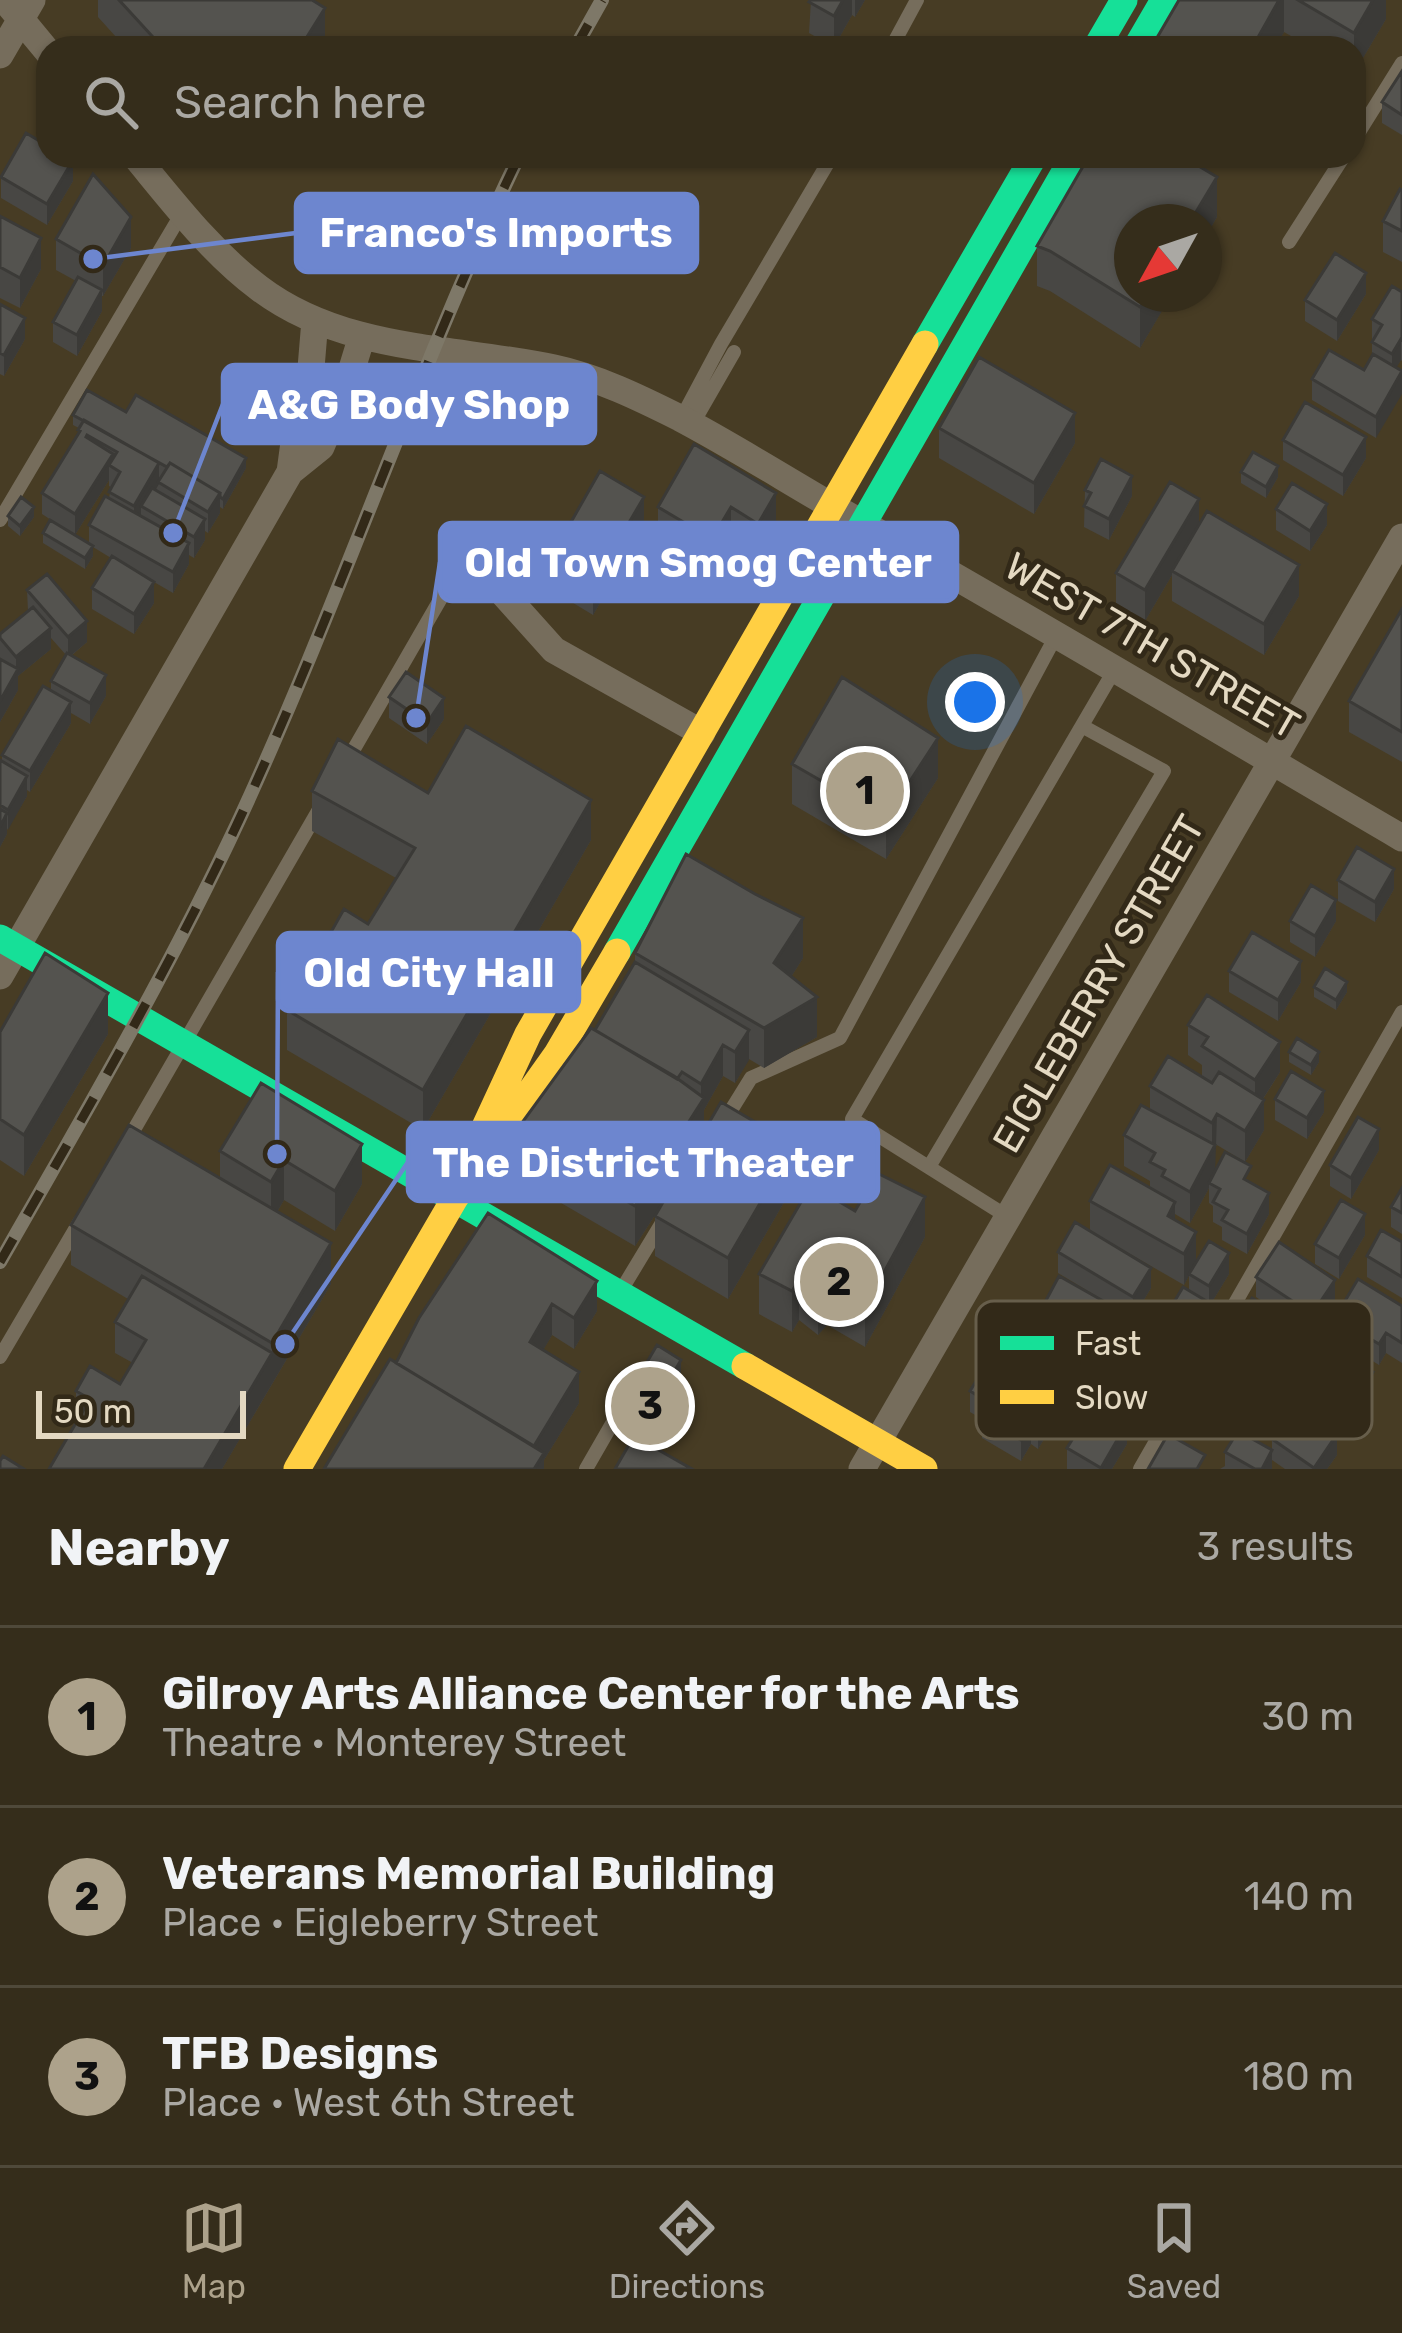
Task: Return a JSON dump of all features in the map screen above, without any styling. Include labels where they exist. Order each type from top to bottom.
[{"type":"main road","points":[[1103,36],[1124,0]]},
{"type":"main road","points":[[1143,36],[1164,0]]},
{"type":"main road","points":[[454,1198],[528,1034],[1027,168]]},
{"type":"main road","points":[[297,1469],[454,1198],[557,1054],[1067,168]]},
{"type":"main road","points":[[9,943],[619,1294],[665,1333],[924,1469]]},
{"type":"street","points":[[20,6],[38,36]]},
{"type":"street","points":[[0,55],[20,6]]},
{"type":"street","name":"WEST 7TH STREET","points":[[145,168],[228,262],[261,291],[315,320],[362,336],[558,369],[598,381],[687,422],[1402,838]]},
{"type":"street","points":[[290,472],[295,435],[309,392],[315,320]]},
{"type":"street","points":[[0,976],[9,943],[290,472],[321,447],[362,336]]},
{"type":"street","name":"EIGLEBERRY STREET","points":[[862,1469],[1402,537]]},
{"type":"street","points":[[466,553],[554,650],[702,733]]},
{"type":"lane","points":[[898,36],[917,0]]},
{"type":"lane","points":[[1366,121],[1402,63]]},
{"type":"lane","points":[[687,422],[825,168]]},
{"type":"lane","points":[[1288,242],[1336,168]]},
{"type":"lane","points":[[0,520],[182,213]]},
{"type":"lane","points":[[338,778],[466,553]]},
{"type":"lane","points":[[715,1136],[751,1078],[840,1038],[1057,634]]},
{"type":"lane","points":[[1008,1217],[852,1119],[1115,669]]},
{"type":"lane","points":[[929,1167],[1164,771],[1082,726]]},
{"type":"lane","points":[[116,1161],[326,798]]},
{"type":"lane","points":[[1236,1301],[1402,1012]]},
{"type":"lane","points":[[0,1357],[92,1200]]},
{"type":"lane","points":[[619,1294],[667,1215]]},
{"type":"lane","points":[[586,1469],[638,1378]]},
{"type":"lane","points":[[1140,1469],[1157,1439]]},
{"type":"building","points":[[119,0],[312,0],[325,8],[308,36],[152,36]]},
{"type":"building","points":[[811,0],[843,0],[834,16]]},
{"type":"building","points":[[1179,0],[1279,0],[1259,36],[1158,36]]},
{"type":"building","points":[[1298,0],[1373,0],[1354,33]]},
{"type":"building","points":[[1402,71],[1402,115],[1382,102]]},
{"type":"building","points":[[26,133],[36,139],[36,168],[68,168],[47,204],[1,177]]},
{"type":"building","points":[[1082,168],[1202,168],[1217,177],[1201,204],[1114,204],[1114,291],[1037,246]]},
{"type":"building","points":[[93,174],[131,217],[103,266],[56,239]]},
{"type":"building","points":[[1402,190],[1402,231],[1383,221]]},
{"type":"building","points":[[0,216],[41,238],[20,278],[0,267]]},
{"type":"building","points":[[1335,253],[1366,273],[1337,320],[1305,300]]},
{"type":"building","points":[[78,277],[102,290],[77,335],[53,322]]},
{"type":"building","points":[[1392,286],[1402,292],[1402,340],[1392,354],[1372,342],[1382,325],[1372,319]]},
{"type":"building","points":[[0,304],[25,318],[4,355],[0,353]]},
{"type":"building","points":[[1329,350],[1364,370],[1373,354],[1402,371],[1376,417],[1312,379]]},
{"type":"building","points":[[979,357],[1075,413],[1034,483],[939,428]]},
{"type":"building","points":[[87,390],[126,412],[136,395],[246,458],[223,499],[170,463],[167,467],[73,415]]},
{"type":"building","points":[[1305,402],[1366,437],[1343,475],[1283,440]]},
{"type":"building","points":[[84,420],[159,463],[134,506],[109,492],[120,472],[109,465],[117,452],[87,435],[113,454],[75,514],[42,493]]},
{"type":"building","points":[[694,444],[776,493],[758,524],[731,507],[712,539],[658,507]]},
{"type":"building","points":[[1253,452],[1278,466],[1266,487],[1241,472]]},
{"type":"building","points":[[1101,459],[1132,476],[1109,519],[1084,506],[1091,493],[1085,490]]},
{"type":"building","points":[[170,463],[220,493],[208,512],[158,482]]},
{"type":"building","points":[[600,471],[644,497],[593,584],[550,559]]},
{"type":"building","points":[[1170,482],[1199,499],[1145,590],[1116,573]]},
{"type":"building","points":[[1292,483],[1327,504],[1310,531],[1276,509]]},
{"type":"building","points":[[152,488],[205,519],[194,537],[141,506]]},
{"type":"building","points":[[105,496],[189,543],[173,572],[89,525]]},
{"type":"building","points":[[21,497],[34,507],[20,526],[8,516]]},
{"type":"building","points":[[1207,511],[1299,565],[1264,624],[1172,571]]},
{"type":"building","points":[[50,520],[93,546],[85,558],[43,533]]},
{"type":"building","points":[[112,556],[154,582],[134,614],[92,588]]},
{"type":"building","points":[[47,574],[87,621],[68,637],[27,590]]},
{"type":"building","points":[[33,607],[51,628],[16,657],[0,634]]},
{"type":"building","points":[[1402,609],[1402,732],[1349,701]]},
{"type":"building","points":[[67,653],[106,675],[90,703],[51,681]]},
{"type":"building","points":[[0,659],[18,669],[0,701]]},
{"type":"building","points":[[406,672],[444,698],[427,723],[389,697]]},
{"type":"building","points":[[842,677],[938,738],[886,818],[792,764]]},
{"type":"building","points":[[43,686],[71,702],[30,771],[2,755]]},
{"type":"building","points":[[466,726],[591,800],[423,1090],[287,1010],[344,909],[368,924],[415,848],[312,791],[338,739],[428,793]]},
{"type":"building","points":[[0,760],[27,776],[8,810],[0,805]]},
{"type":"building","points":[[1357,847],[1394,869],[1375,902],[1338,880]]},
{"type":"building","points":[[686,854],[803,918],[774,963],[817,997],[764,1028],[635,953]]},
{"type":"building","points":[[1311,885],[1336,900],[1315,936],[1290,921]]},
{"type":"building","points":[[1252,932],[1301,961],[1278,1000],[1229,971]]},
{"type":"building","points":[[45,953],[108,993],[24,1135],[0,1119],[0,1032]]},
{"type":"building","points":[[635,962],[749,1030],[735,1052],[723,1045],[701,1084],[682,1072],[677,1079],[595,1030]]},
{"type":"building","points":[[1325,968],[1347,982],[1336,1000],[1314,987]]},
{"type":"building","points":[[1207,995],[1280,1042],[1255,1080],[1202,1046],[1208,1037],[1188,1025]]},
{"type":"building","points":[[591,1028],[704,1098],[635,1206],[513,1135]]},
{"type":"building","points":[[1297,1038],[1319,1052],[1311,1065],[1289,1052]]},
{"type":"building","points":[[1168,1056],[1212,1083],[1219,1072],[1264,1100],[1245,1131],[1217,1114],[1212,1123],[1150,1086]]},
{"type":"building","points":[[1291,1071],[1324,1091],[1307,1118],[1275,1099]]},
{"type":"building","points":[[261,1083],[362,1144],[335,1191],[284,1160],[271,1182],[220,1151]]},
{"type":"building","points":[[721,1102],[794,1145],[728,1258],[655,1216]]},
{"type":"building","points":[[1141,1105],[1215,1145],[1190,1192],[1162,1176],[1165,1170],[1150,1162],[1155,1153],[1124,1135]]},
{"type":"building","points":[[1358,1117],[1379,1129],[1351,1178],[1330,1165]]},
{"type":"building","points":[[129,1125],[331,1243],[272,1343],[71,1225]]},
{"type":"building","points":[[1225,1152],[1251,1166],[1244,1179],[1269,1193],[1247,1234],[1222,1220],[1228,1210],[1213,1202],[1220,1189],[1209,1183]]},
{"type":"building","points":[[1110,1165],[1175,1202],[1168,1216],[1196,1232],[1184,1254],[1090,1201]]},
{"type":"building","points":[[877,1173],[925,1197],[865,1307],[827,1285],[818,1295],[799,1280],[792,1291],[759,1274],[811,1185],[855,1211]]},
{"type":"building","points":[[1402,1188],[1402,1213],[1391,1207]]},
{"type":"building","points":[[1341,1200],[1365,1214],[1339,1258],[1315,1244]]},
{"type":"building","points":[[488,1213],[597,1281],[574,1318],[552,1304],[530,1342],[579,1372],[534,1446],[396,1363],[419,1318]]},
{"type":"building","points":[[1075,1222],[1151,1268],[1133,1297],[1058,1252]]},
{"type":"building","points":[[1381,1230],[1402,1242],[1402,1277],[1367,1256]]},
{"type":"building","points":[[1209,1241],[1229,1253],[1209,1286],[1189,1274]]},
{"type":"building","points":[[1279,1242],[1335,1280],[1321,1301],[1292,1301],[1256,1277]]},
{"type":"building","points":[[142,1276],[272,1353],[204,1469],[49,1469],[90,1399],[76,1391],[90,1366],[120,1384],[146,1340],[115,1322]]},
{"type":"building","points":[[1059,1276],[1103,1301],[1046,1301]]},
{"type":"building","points":[[1358,1279],[1402,1306],[1402,1343],[1386,1333],[1379,1344],[1372,1340],[1372,1301],[1345,1301]]},
{"type":"building","points":[[1183,1287],[1206,1301],[1175,1301]]},
{"type":"building","points":[[657,1345],[681,1360],[643,1425],[619,1410]]},
{"type":"building","points":[[390,1359],[544,1453],[534,1469],[324,1469]]},
{"type":"building","points":[[634,1436],[692,1469],[615,1469]]},
{"type":"building","points":[[1073,1439],[1118,1439],[1101,1468],[1067,1448]]},
{"type":"building","points":[[1165,1439],[1177,1439],[1205,1455],[1197,1469],[1148,1469]]},
{"type":"building","points":[[1233,1439],[1252,1439],[1272,1450],[1262,1469],[1225,1452]]},
{"type":"building","points":[[1272,1439],[1334,1439],[1314,1468]]},
{"type":"building","points":[[3,1456],[24,1469],[0,1469]]},
{"type":"railway","points":[[582,36],[602,0]]},
{"type":"railway","points":[[0,1262],[154,988],[239,820],[513,168]]},
{"type":"traffic: fast","points":[[1103,36],[1124,0]]},
{"type":"traffic: fast","points":[[1143,36],[1164,0]]},
{"type":"traffic: fast","points":[[925,344],[1027,168]]},
{"type":"traffic: fast","points":[[617,952],[1067,168]]},
{"type":"traffic: fast","points":[[0,938],[745,1366]]},
{"type":"traffic: slow","points":[[485,1127],[528,1034],[925,344]]},
{"type":"traffic: slow","points":[[297,1469],[455,1198],[557,1054],[617,952]]},
{"type":"traffic: slow","points":[[745,1366],[924,1469]]},
{"type":"place","name":"Franco's Imports","points":[[93,259]]},
{"type":"place","name":"A&G Body Shop","points":[[173,533]]},
{"type":"place","name":"Old Town Smog Center","points":[[416,718]]},
{"type":"place","name":"Gilroy Arts Alliance Center for the Arts","points":[[865,791]]},
{"type":"place","name":"Old City Hall","points":[[277,1154]]},
{"type":"place","name":"Veterans Memorial Building","points":[[839,1282]]},
{"type":"place","name":"The District Theater","points":[[285,1344]]},
{"type":"place","name":"TFB Designs","points":[[650,1406]]}]
